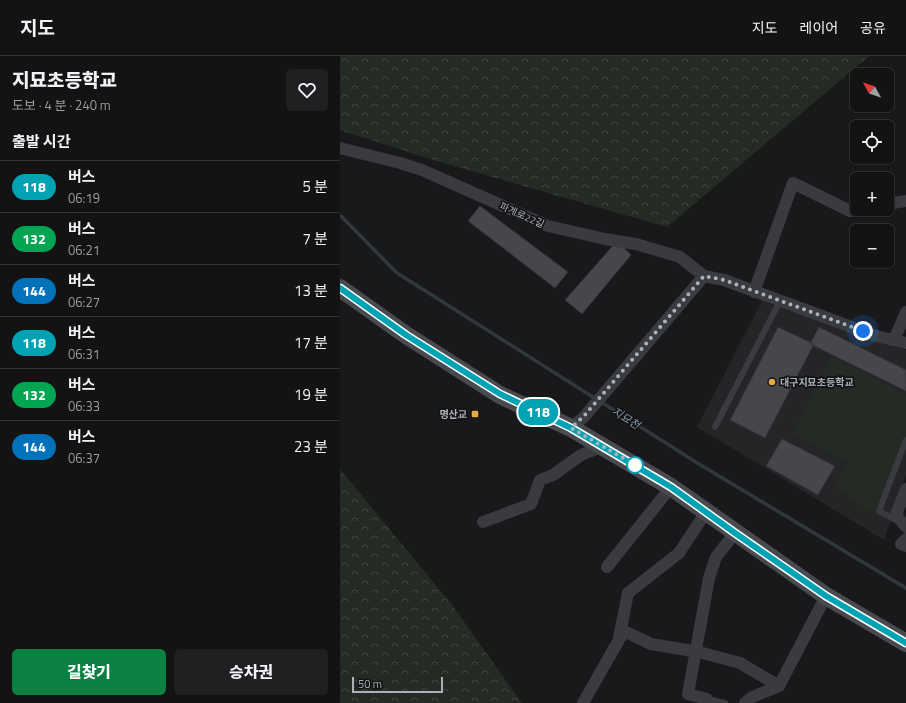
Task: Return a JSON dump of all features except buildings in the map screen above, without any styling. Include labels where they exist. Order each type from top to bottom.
[{"type":"main road","points":[[340,288],[406,335],[500,394],[577,422],[604,446],[671,487],[826,596],[906,643]]},
{"type":"street","name":"파계로22길","points":[[340,148],[422,170],[548,226],[605,239],[636,244],[680,257],[704,276],[724,280],[876,336],[906,343]]},
{"type":"street","points":[[754,292],[793,183],[850,211]]},
{"type":"street","points":[[894,203],[906,201]]},
{"type":"street","points":[[577,422],[704,276]]},
{"type":"street","points":[[894,340],[906,312]]},
{"type":"street","points":[[483,522],[531,504],[540,480],[553,475],[582,455],[604,446]]},
{"type":"street","points":[[607,567],[671,487]]},
{"type":"street","points":[[904,525],[896,515],[906,489]]},
{"type":"street","points":[[619,640],[628,593],[679,553],[706,512]]},
{"type":"street","points":[[707,701],[688,694],[695,652],[709,578],[716,557],[735,533]]},
{"type":"street","points":[[906,539],[901,544],[906,546]]},
{"type":"street","points":[[745,703],[752,697],[779,686],[826,596]]},
{"type":"street","points":[[583,703],[624,631],[651,644],[695,652],[740,663],[779,686]]},
{"type":"lane","points":[[715,427],[780,301]]},
{"type":"lane","points":[[904,525],[879,511],[906,440]]},
{"type":"lane","points":[[707,701],[725,703]]},
{"type":"shaded area","points":[[762,301],[875,341],[906,350],[906,475],[884,540],[697,427]]},
{"type":"green space","points":[[340,56],[869,56],[855,68],[850,68],[850,72],[667,227],[433,160],[340,130]]},
{"type":"green space","points":[[832,357],[906,394],[906,438],[877,516],[836,487],[848,461],[794,434]]},
{"type":"green space","points":[[340,469],[453,606],[522,703],[340,703]]},
{"type":"waterway","name":"지묘천","points":[[340,215],[397,273],[699,464],[906,588]]},
{"type":"bus line","name":"118","points":[[340,288],[406,335],[500,394],[571,428],[604,446],[671,487],[826,596],[906,643]]},
{"type":"place","name":"대구지묘초등학교","points":[[772,382]]},
{"type":"place","name":"명산교","points":[[475,414]]},
{"type":"route","points":[[635,465],[571,428],[584,416],[704,276],[724,280],[796,308],[863,331]]}]
